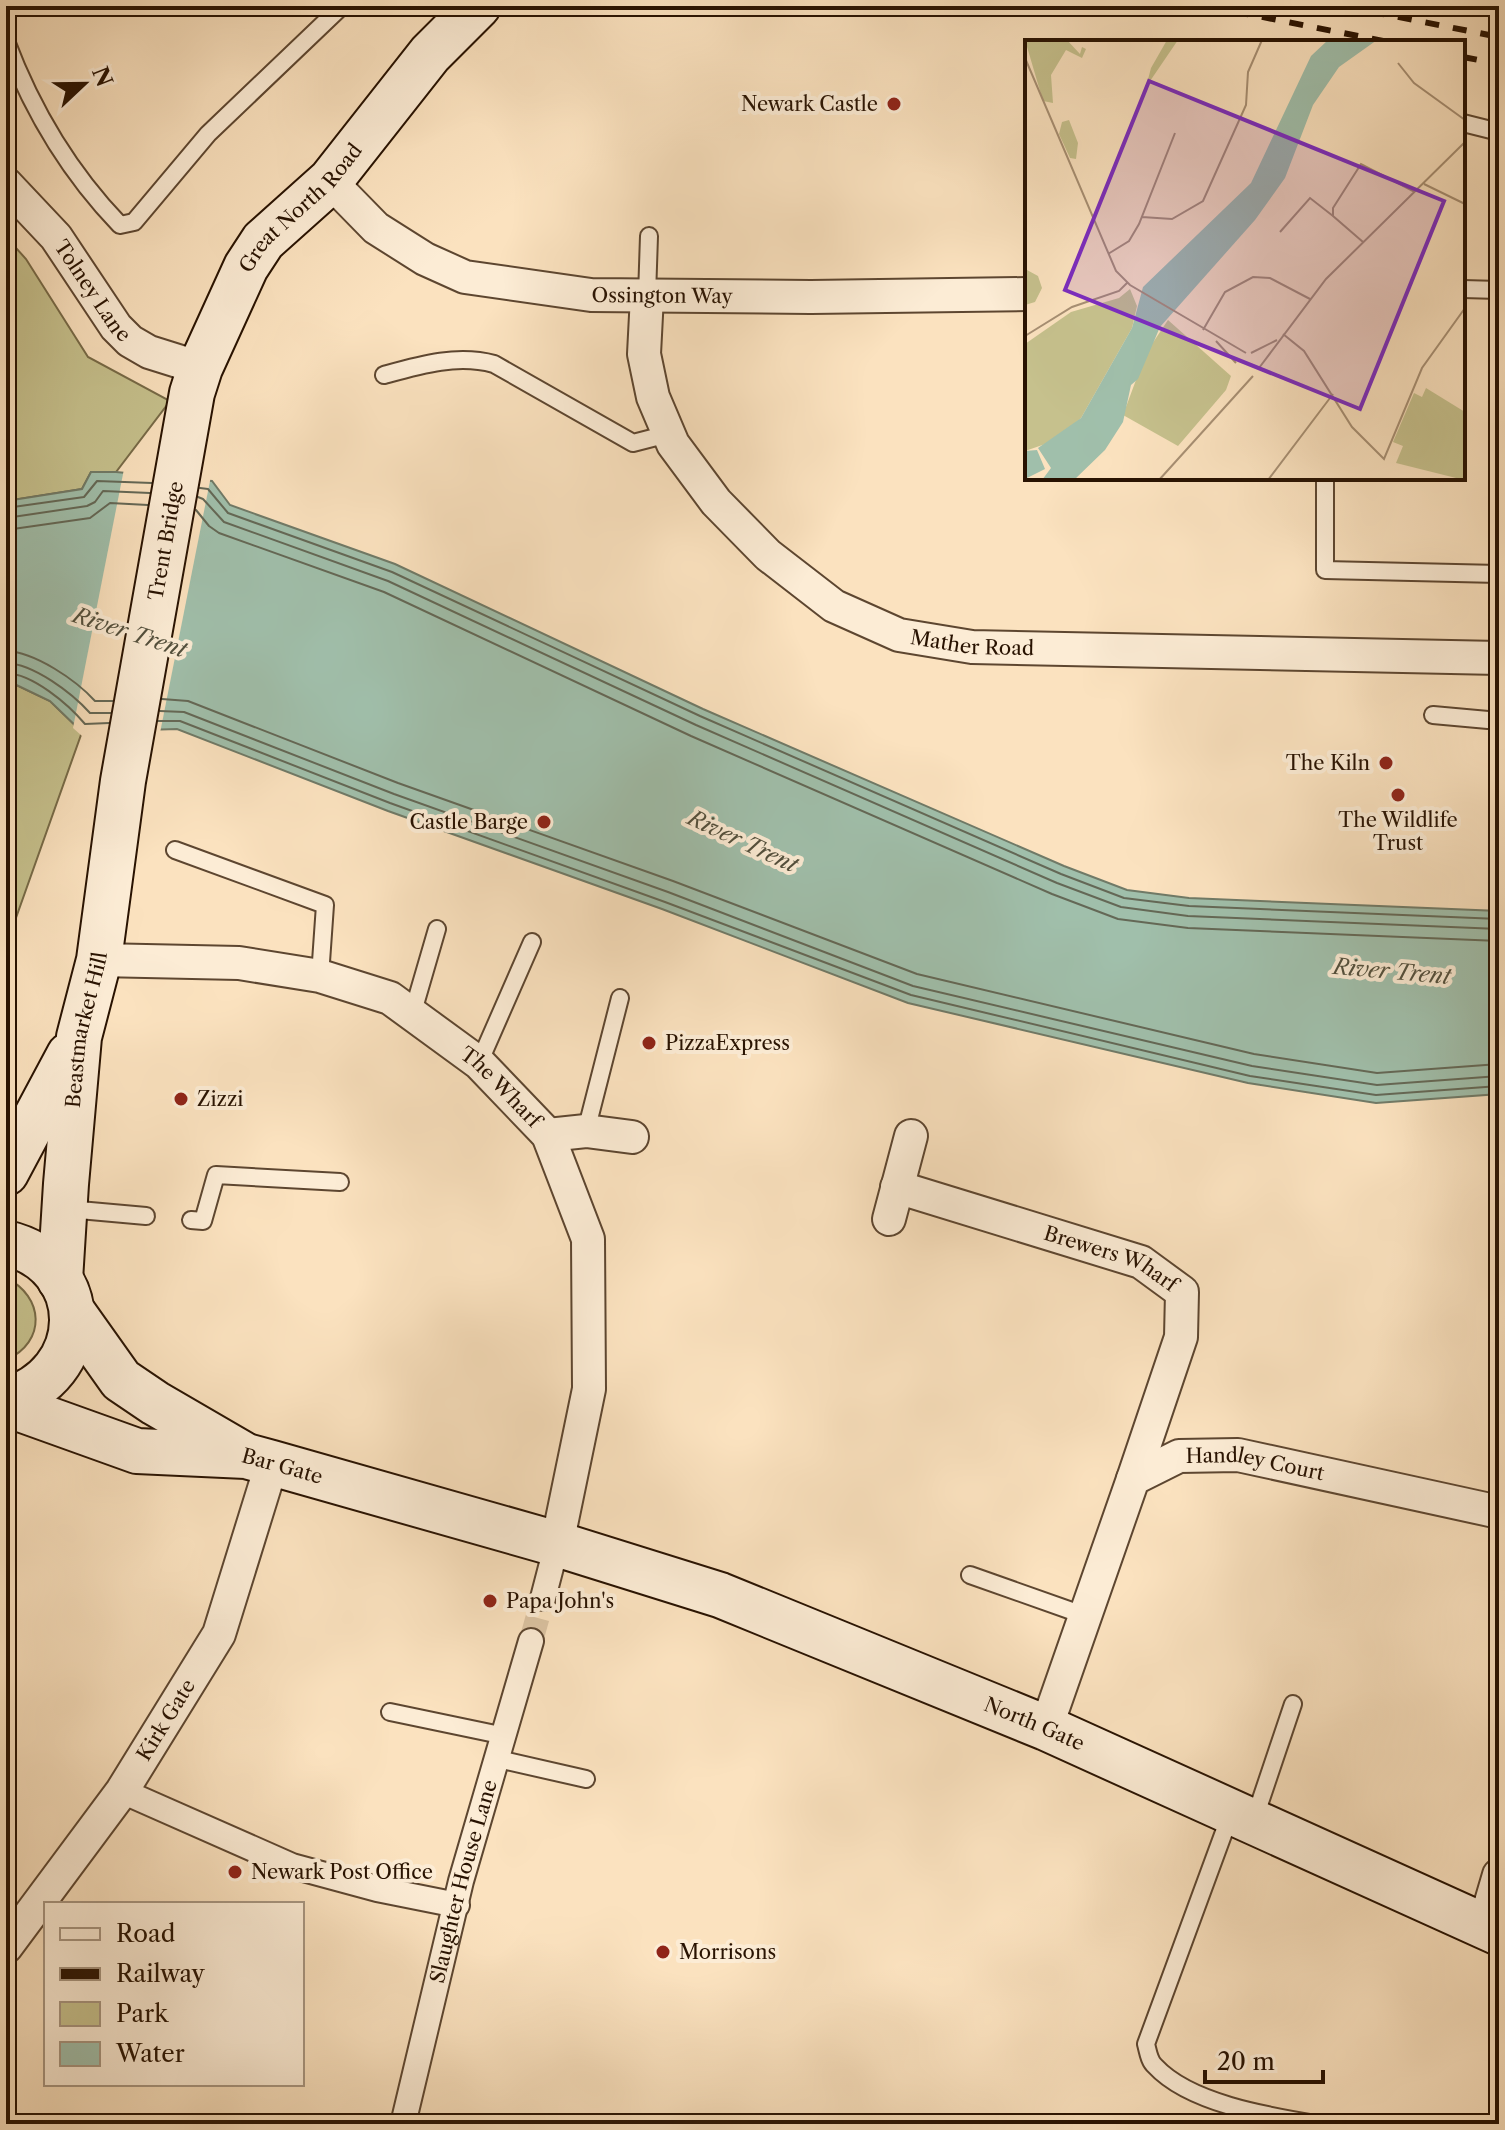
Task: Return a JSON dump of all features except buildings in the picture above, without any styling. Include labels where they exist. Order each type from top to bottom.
[{"type":"main road","name":"Great North Road","points":[[184,443],[192,393],[200,368],[246,267],[263,241],[330,181],[430,54],[478,6]]},
{"type":"main road","name":"Trent Bridge","points":[[123,781],[184,443]]},
{"type":"main road","name":"Beastmarket Hill","points":[[6,1402],[25,1395],[47,1381],[63,1360],[71,1336],[66,1295],[66,1184],[79,1037],[99,960],[123,781]]},
{"type":"main road","points":[[6,1173],[79,1037]]},
{"type":"main road","points":[[6,1243],[22,1247],[44,1260],[121,1380],[155,1403],[259,1460]]},
{"type":"main road","name":"Bar Gate","points":[[6,1402],[137,1451],[259,1460],[557,1544]]},
{"type":"main road","name":"North Gate","points":[[557,1544],[720,1595],[1046,1728],[1491,1929]]},
{"type":"street","name":"Ossington Way","points":[[330,181],[376,228],[425,259],[465,277],[591,295],[1025,294]]},
{"type":"street","name":"Tolney Lane","points":[[6,184],[56,237],[116,327],[130,341],[149,352],[200,368]]},
{"type":"street","name":"Mather Road","points":[[647,296],[644,354],[647,375],[668,434],[706,490],[768,555],[834,606],[899,635],[972,647],[1499,658]]},
{"type":"street","name":"The Wharf","points":[[99,960],[239,963],[320,976],[390,998],[479,1063],[548,1135],[588,1239],[589,1389],[557,1544]]},
{"type":"street","points":[[548,1135],[586,1131],[632,1137]]},
{"type":"street","points":[[889,1219],[911,1136]]},
{"type":"street","name":"Brewers Wharf","points":[[897,1187],[1141,1262],[1182,1292],[1181,1337],[1133,1479]]},
{"type":"street","name":"Handley Court","points":[[1133,1479],[1179,1456],[1238,1455],[1499,1512]]},
{"type":"street","name":"Kirk Gate","points":[[12,1929],[122,1791],[219,1634],[259,1460]]},
{"type":"street","points":[[1046,1728],[1133,1479]]},
{"type":"street","points":[[543,1598],[557,1544]]},
{"type":"street","name":"Slaughter House Lane","points":[[403,2124],[461,1881],[531,1641]]},
{"type":"street","points":[[122,1791],[292,1866],[377,1889],[457,1905]]},
{"type":"street","points":[[1491,1929],[1499,1875]]},
{"type":"lane","points":[[6,6],[6,18]]},
{"type":"lane","points":[[6,41],[46,130],[92,196],[120,225],[134,222],[208,134],[342,6]]},
{"type":"lane","points":[[1465,124],[1499,132]]},
{"type":"lane","points":[[647,296],[649,236]]},
{"type":"lane","points":[[1465,289],[1499,290]]},
{"type":"lane","points":[[384,375],[421,365],[473,359],[494,364],[633,443],[668,434]]},
{"type":"lane","points":[[1325,480],[1325,570],[1499,574]]},
{"type":"lane","points":[[1433,715],[1499,721]]},
{"type":"lane","points":[[175,850],[325,905],[320,976]]},
{"type":"lane","points":[[412,1015],[437,929]]},
{"type":"lane","points":[[479,1063],[532,942]]},
{"type":"lane","points":[[586,1131],[620,998]]},
{"type":"lane","points":[[191,1220],[203,1221],[216,1175],[340,1182]]},
{"type":"lane","points":[[66,1209],[146,1216]]},
{"type":"lane","points":[[970,1575],[1086,1616]]},
{"type":"lane","points":[[1293,1704],[1146,2044],[1152,2064],[1178,2085],[1248,2112],[1316,2124]]},
{"type":"lane","points":[[390,1712],[586,1779]]},
{"type":"green space","points":[[6,237],[26,259],[88,357],[170,401],[116,472],[91,472],[82,489],[6,501]]},
{"type":"green space","points":[[6,680],[50,701],[82,732],[6,946]]},
{"type":"green space","points":[[6,1278],[28,1296],[36,1319],[29,1342],[6,1360]]},
{"type":"water","name":"River Trent","points":[[91,472],[212,481],[230,505],[395,564],[703,709],[1064,866],[1127,890],[1189,898],[1499,911],[1499,1094],[1376,1103],[1248,1083],[908,1003],[662,909],[388,811],[177,729],[82,732],[50,701],[6,680],[6,501],[82,489]]},
{"type":"pier","points":[[124,469],[211,476],[160,733],[82,736],[73,728]]},
{"type":"tunnel","points":[[531,1641],[543,1598]]},
{"type":"railway","points":[[1207,6],[1378,40]]},
{"type":"railway","points":[[1343,6],[1499,37]]},
{"type":"railway","points":[[1465,57],[1499,64]]},
{"type":"place","name":"Newark Castle","points":[[894,104]]},
{"type":"place","name":"The Kiln","points":[[1386,763]]},
{"type":"place","name":"The Wildlife Trust","points":[[1398,795]]},
{"type":"place","name":"Castle Barge","points":[[544,822]]},
{"type":"place","name":"PizzaExpress","points":[[649,1043]]},
{"type":"place","name":"Zizzi","points":[[181,1099]]},
{"type":"place","name":"Papa John's","points":[[490,1601]]},
{"type":"place","name":"Newark Post Office","points":[[235,1872]]},
{"type":"place","name":"Morrisons","points":[[663,1952]]}]
